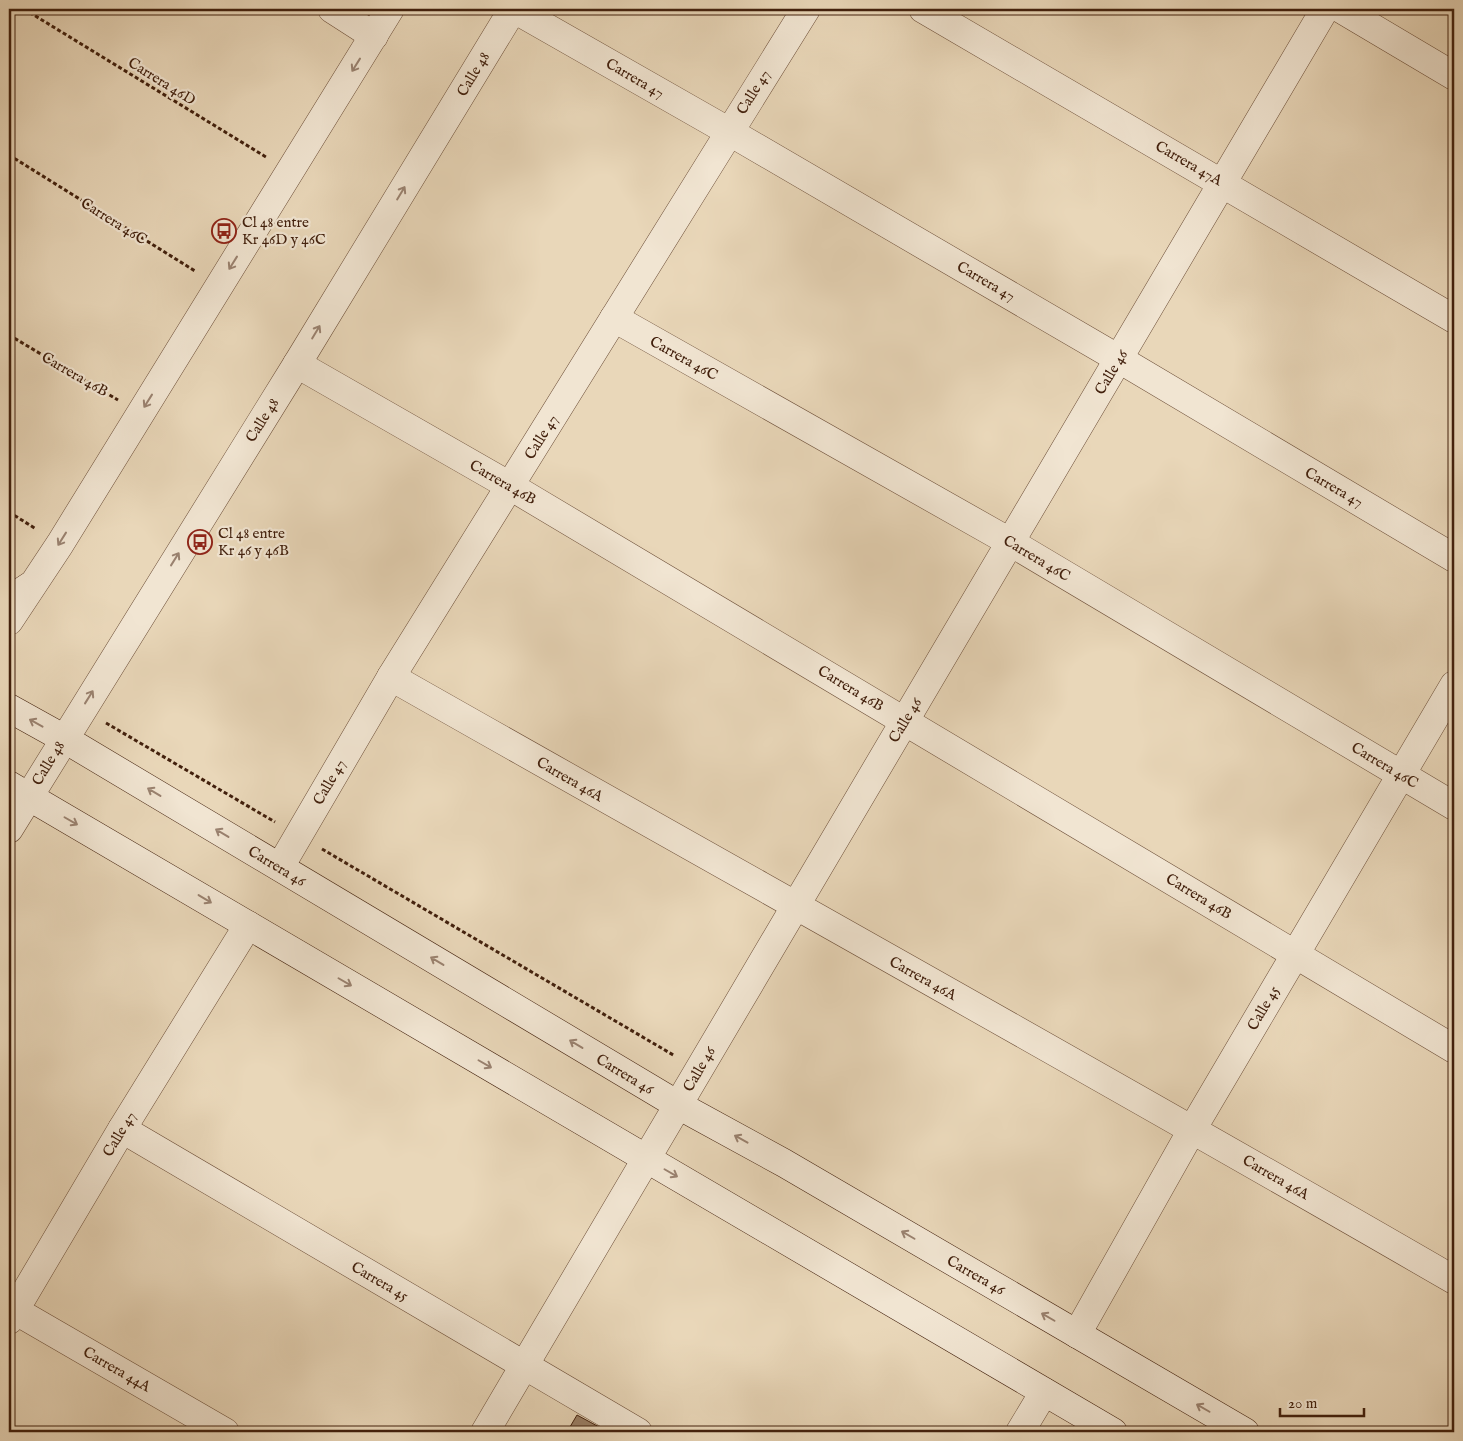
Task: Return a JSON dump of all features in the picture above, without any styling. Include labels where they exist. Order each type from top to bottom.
[{"type":"street","points":[[332,9],[374,36]]},
{"type":"street","points":[[9,621],[19,593],[60,544],[390,9]]},
{"type":"street","name":"Carrera 47","points":[[513,9],[728,131],[1119,358],[1454,558]]},
{"type":"street","name":"Calle 48","points":[[9,829],[19,790],[63,738],[297,364],[513,9]]},
{"type":"street","name":"Calle 47","points":[[280,867],[391,677],[728,131],[806,9]]},
{"type":"street","name":"Carrera 47A","points":[[923,9],[1454,319]]},
{"type":"street","name":"Calle 46","points":[[485,1432],[1325,9]]},
{"type":"street","points":[[1341,9],[1454,76]]},
{"type":"street","name":"Carrera 46C","points":[[614,318],[1010,542],[1454,806]]},
{"type":"street","name":"Carrera 46B","points":[[297,364],[510,486],[1454,1049]]},
{"type":"street","name":"Carrera 46A","points":[[391,677],[795,906],[1193,1128],[1454,1280]]},
{"type":"street","name":"Calle 45","points":[[1077,1334],[1193,1128],[1454,685]]},
{"type":"street","name":"Carrera 46","points":[[9,708],[63,738],[678,1105],[784,1163],[1246,1432]]},
{"type":"street","points":[[19,790],[1112,1432]]},
{"type":"street","name":"Calle 47","points":[[11,1312],[248,924]]},
{"type":"street","name":"Carrera 45","points":[[122,1129],[638,1432]]},
{"type":"street","name":"Carrera 44A","points":[[11,1312],[225,1432]]},
{"type":"street","points":[[1020,1432],[1044,1392]]},
{"type":"path","name":"Carrera 46D","points":[[24,9],[290,172]]},
{"type":"path","name":"Carrera 46C","points":[[9,155],[219,286]]},
{"type":"path","name":"Carrera 46B","points":[[9,336],[140,413]]},
{"type":"path","points":[[105,722],[675,1056]]},
{"type":"building","points":[[577,1415],[601,1428],[599,1432],[567,1432]]},
{"type":"place","name":"Cl 48 entre Kr 46D y 46C","points":[[224,231]]},
{"type":"place","name":"Cl 48 entre Kr 46 y 46B","points":[[200,542]]}]
